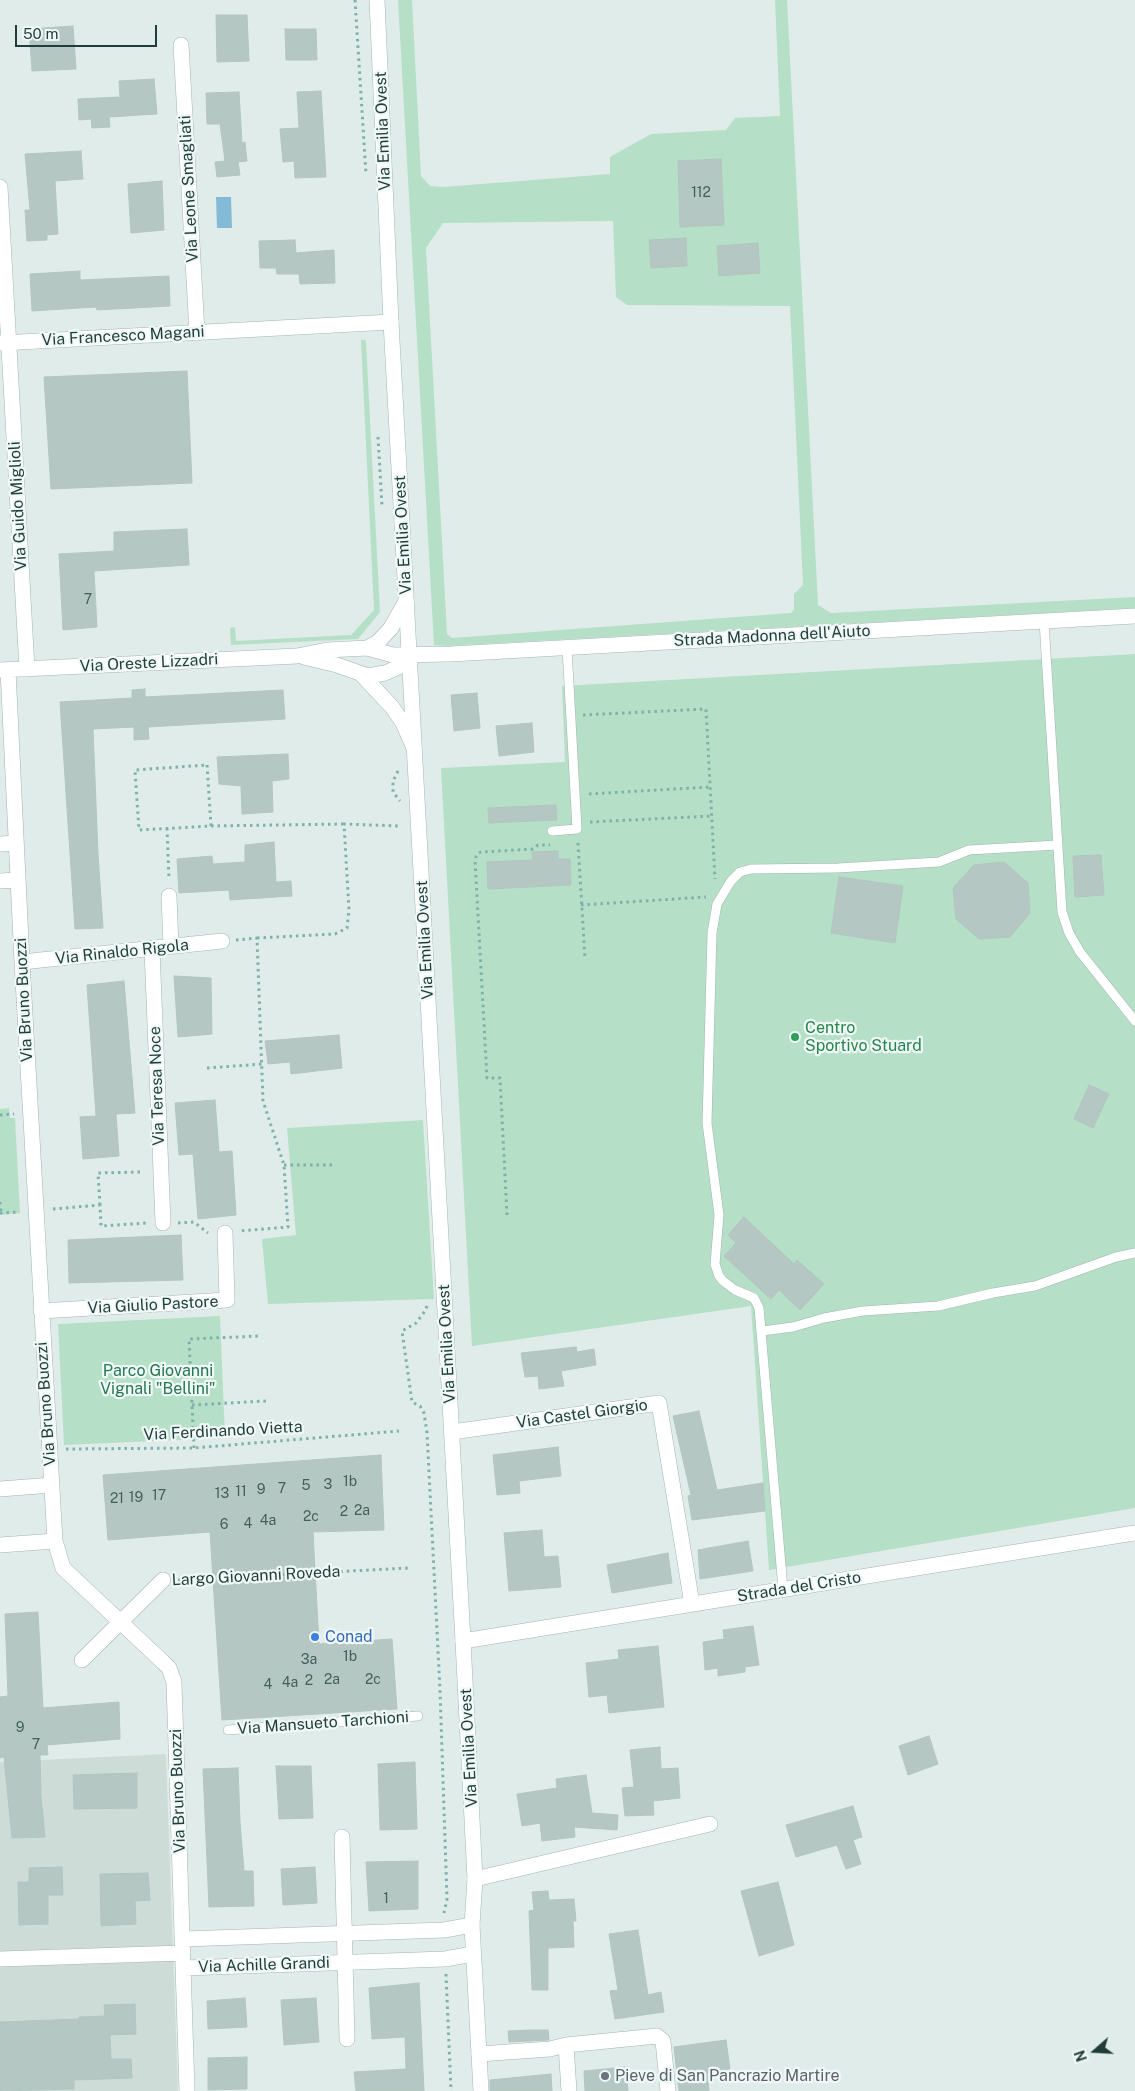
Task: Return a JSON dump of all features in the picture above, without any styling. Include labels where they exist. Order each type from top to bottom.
[{"type":"street","name":"Via Emilia Ovest","points":[[377,0],[391,322],[475,1879],[472,1926],[481,2091]]},
{"type":"street","name":"Via Leone Smagliati","points":[[180,45],[197,333]]},
{"type":"street","points":[[0,187],[5,343]]},
{"type":"street","name":"Via Francesco Magani","points":[[5,343],[391,322]]},
{"type":"street","name":"Via Guido Miglioli","points":[[5,343],[27,669]]},
{"type":"street","points":[[367,648],[378,642],[391,628],[406,601]]},
{"type":"street","name":"Strada Madonna dell'Aiuto","points":[[410,659],[567,648],[1135,616]]},
{"type":"street","name":"Via Oreste Lizzadri","points":[[4,670],[297,656],[327,650],[367,648],[410,659]]},
{"type":"street","name":"Via Oreste Lizzadri","points":[[297,656],[338,665],[362,675],[374,676],[385,674],[410,659]]},
{"type":"street","name":"Via Bruno Buozzi","points":[[4,670],[16,843],[48,1450],[55,1541],[62,1568],[169,1668],[174,1682],[188,2091]]},
{"type":"street","name":"Via Oreste Lizzadri","points":[[362,675],[392,707],[411,740],[415,752]]},
{"type":"street","points":[[0,844],[16,843]]},
{"type":"street","points":[[0,881],[18,880]]},
{"type":"street","points":[[169,896],[171,947]]},
{"type":"street","name":"Via Rinaldo Rigola","points":[[22,962],[222,941]]},
{"type":"street","name":"Via Teresa Noce","points":[[152,949],[162,1223]]},
{"type":"street","name":"Via Giulio Pastore","points":[[41,1311],[227,1300],[224,1232]]},
{"type":"street","name":"Via Castel Giorgio","points":[[452,1432],[659,1403],[692,1604]]},
{"type":"street","points":[[0,1489],[52,1485]]},
{"type":"street","name":"Strada del Cristo","points":[[463,1641],[1135,1533]]},
{"type":"street","points":[[0,1545],[55,1541]]},
{"type":"street","name":"Largo Giovanni Roveda","points":[[82,1660],[163,1580]]},
{"type":"street","points":[[475,1879],[710,1824]]},
{"type":"street","name":"Via Achille Grandi","points":[[342,1837],[347,2039]]},
{"type":"street","name":"Via Achille Grandi","points":[[183,1953],[344,1933],[444,1930],[472,1926]]},
{"type":"street","points":[[0,1958],[183,1953]]},
{"type":"street","name":"Via Achille Grandi","points":[[183,1953],[345,1962],[445,1958],[473,1954]]},
{"type":"street","points":[[479,2054],[550,2049],[566,2045],[657,2036],[663,2041],[668,2091]]},
{"type":"street","points":[[566,2045],[569,2091]]},
{"type":"lane","points":[[1044,621],[1062,912],[1069,933],[1080,952],[1135,1021]]},
{"type":"lane","points":[[552,831],[577,826],[567,648]]},
{"type":"lane","points":[[783,1589],[760,1308],[756,1301],[723,1281],[715,1264],[719,1215],[707,1123],[712,933],[715,910],[726,887],[740,872],[751,869],[838,868],[939,862],[969,850],[1057,845]]},
{"type":"lane","points":[[762,1331],[793,1327],[824,1318],[857,1312],[928,1308],[993,1293],[1035,1286],[1110,1259],[1135,1253]]},
{"type":"lane","name":"Via Mansueto Tarchioni","points":[[228,1730],[418,1716]]},
{"type":"path","points":[[380,480],[382,508]]},
{"type":"path","points":[[571,716],[706,709],[716,888]]},
{"type":"path","points":[[397,762],[398,772],[393,781],[393,792],[399,799],[400,808]]},
{"type":"path","points":[[211,826],[207,765],[135,770],[139,830],[211,826],[344,824],[401,826]]},
{"type":"path","points":[[575,795],[710,787]]},
{"type":"path","points":[[584,959],[577,826],[712,816]]},
{"type":"path","points":[[400,817],[401,836]]},
{"type":"path","points":[[222,941],[335,934],[347,928],[349,910],[344,824]]},
{"type":"path","points":[[167,828],[169,896]]},
{"type":"path","points":[[570,844],[578,844]]},
{"type":"path","points":[[507,1215],[500,1078],[487,1078],[475,858],[481,852],[533,849],[538,845],[554,845]]},
{"type":"path","points":[[582,905],[707,897]]},
{"type":"path","points":[[144,1179],[143,1170],[98,1173],[101,1226],[194,1222],[206,1233],[288,1227],[284,1165],[263,1101],[257,938]]},
{"type":"path","points":[[207,1068],[262,1064]]},
{"type":"path","points":[[284,1165],[333,1165]]},
{"type":"path","points":[[0,1202],[0,1213],[100,1205]]},
{"type":"path","points":[[145,1214],[146,1223]]},
{"type":"path","points":[[426,1297],[425,1311],[416,1323],[402,1331],[412,1402],[420,1406],[424,1413],[427,1433],[440,1690],[447,1899],[444,1930]]},
{"type":"path","points":[[194,1448],[189,1339],[260,1336]]},
{"type":"path","points":[[192,1405],[266,1401]]},
{"type":"path","name":"Via Ferdinando Vietta","points":[[48,1450],[194,1448],[399,1431]]},
{"type":"path","name":"Largo Giovanni Roveda","points":[[163,1580],[408,1568]]},
{"type":"path","points":[[445,1958],[451,2091]]},
{"type":"shaded area","points":[[166,1754],[178,2091],[0,2091],[0,1762]]},
{"type":"green space","points":[[398,0],[412,0],[421,176],[430,186],[443,187],[610,174],[610,157],[651,134],[726,130],[735,118],[780,116],[775,0],[787,0],[818,605],[831,613],[1135,597],[1135,608],[446,646],[434,645]],"holes":[[[613,221],[616,297],[627,305],[790,306],[803,585],[794,594],[794,609],[791,613],[452,638],[447,634],[426,248],[443,223]]]},
{"type":"green space","points":[[361,340],[365,340],[366,343],[380,612],[358,639],[231,645],[230,628],[235,627],[236,641],[351,635],[374,610]]},
{"type":"green space","name":"Centro Sportivo Stuard","points":[[1135,654],[1135,1508],[769,1570],[751,1306],[472,1346],[441,768],[565,762],[562,686]]},
{"type":"green space","points":[[9,1108],[10,1118],[15,1118],[20,1213],[0,1215],[0,1109]]},
{"type":"green space","points":[[423,1120],[434,1299],[268,1304],[262,1239],[296,1235],[287,1128]]},
{"type":"green space","name":"Parco Giovanni Vignali \"Bellini\"","points":[[220,1316],[225,1438],[64,1445],[58,1324]]},
{"type":"water","points":[[216,197],[231,197],[232,228],[217,228]]},
{"type":"building","points":[[216,15],[247,15],[249,61],[217,62]]},
{"type":"building","points":[[73,26],[76,69],[32,71],[29,29]]},
{"type":"building","points":[[285,29],[316,29],[317,60],[286,60]]},
{"type":"building","points":[[154,79],[157,114],[109,117],[110,127],[92,128],[91,119],[79,120],[78,99],[120,97],[119,81]]},
{"type":"building","points":[[321,91],[326,177],[295,178],[294,161],[283,162],[280,129],[299,128],[297,92]]},
{"type":"building","points":[[239,92],[242,143],[245,142],[247,161],[238,162],[240,175],[217,177],[215,162],[225,161],[220,124],[207,124],[206,93]]},
{"type":"building","points":[[81,151],[83,179],[55,181],[58,234],[47,235],[47,240],[27,241],[25,210],[30,210],[25,154]]},
{"type":"building","points":[[721,159],[724,225],[680,227],[678,161]]},
{"type":"building","points":[[162,181],[164,230],[131,233],[128,184]]},
{"type":"building","points":[[686,238],[687,266],[651,268],[649,240]]},
{"type":"building","points":[[295,240],[296,253],[334,250],[335,283],[300,284],[299,274],[277,274],[276,268],[260,268],[259,241]]},
{"type":"building","points":[[758,243],[760,273],[719,276],[717,246]]},
{"type":"building","points":[[80,271],[80,280],[169,276],[170,306],[97,310],[96,307],[32,311],[30,274]]},
{"type":"building","points":[[187,371],[192,483],[51,489],[44,377]]},
{"type":"building","points":[[187,529],[189,565],[94,571],[97,627],[63,630],[59,554],[114,551],[114,532]]},
{"type":"building","points":[[145,689],[145,697],[283,690],[285,719],[148,727],[149,739],[134,740],[134,727],[93,729],[103,928],[75,929],[60,702],[132,698],[132,690]]},
{"type":"building","points":[[477,693],[480,728],[454,731],[451,695]]},
{"type":"building","points":[[532,723],[534,752],[499,756],[496,726]]},
{"type":"building","points":[[288,754],[289,779],[272,781],[273,812],[242,814],[241,786],[219,784],[217,757]]},
{"type":"building","points":[[556,805],[557,820],[489,823],[488,808]]},
{"type":"building","points":[[274,842],[276,882],[291,881],[292,896],[230,900],[229,890],[179,893],[177,859],[212,856],[213,864],[245,862],[245,845]]},
{"type":"building","points":[[558,851],[558,859],[570,859],[571,885],[488,889],[487,862],[533,860],[532,852]]},
{"type":"building","points":[[1101,855],[1104,895],[1075,897],[1073,856]]},
{"type":"building","points":[[1004,862],[1028,883],[1030,913],[1010,937],[979,939],[956,919],[953,888],[974,865]]},
{"type":"building","points":[[839,877],[903,886],[895,943],[831,933]]},
{"type":"building","points":[[174,976],[211,978],[212,1034],[178,1037]]},
{"type":"building","points":[[124,981],[135,1113],[116,1114],[119,1156],[83,1159],[80,1117],[96,1116],[87,985]]},
{"type":"building","points":[[339,1035],[342,1068],[291,1074],[290,1062],[268,1064],[265,1041]]},
{"type":"building","points":[[1089,1085],[1109,1094],[1093,1128],[1074,1119]]},
{"type":"building","points":[[215,1100],[219,1152],[232,1151],[236,1215],[198,1219],[193,1154],[179,1155],[175,1103]]},
{"type":"building","points":[[744,1217],[794,1264],[797,1260],[824,1284],[800,1310],[779,1290],[771,1299],[724,1256],[736,1243],[728,1235]]},
{"type":"building","points":[[181,1235],[183,1280],[69,1283],[68,1240]]},
{"type":"building","points":[[576,1347],[577,1352],[594,1349],[596,1365],[561,1371],[564,1386],[539,1389],[538,1376],[525,1377],[521,1353]]},
{"type":"building","points":[[699,1411],[717,1490],[763,1483],[765,1511],[692,1520],[688,1496],[691,1495],[673,1416]]},
{"type":"building","points":[[558,1447],[561,1476],[519,1481],[520,1493],[497,1495],[493,1455]]},
{"type":"building","points":[[381,1455],[384,1530],[313,1532],[319,1644],[392,1639],[397,1709],[222,1720],[210,1532],[108,1540],[103,1475]]},
{"type":"building","points":[[542,1530],[544,1557],[558,1556],[561,1587],[509,1591],[504,1533]]},
{"type":"building","points":[[748,1541],[753,1571],[700,1579],[698,1550]]},
{"type":"building","points":[[668,1553],[672,1583],[612,1593],[607,1565]]},
{"type":"building","points":[[38,1612],[43,1708],[119,1702],[120,1739],[47,1745],[48,1755],[40,1755],[41,1797],[45,1837],[12,1838],[4,1757],[0,1758],[0,1697],[8,1696],[5,1614]]},
{"type":"building","points":[[753,1626],[759,1665],[745,1667],[745,1672],[718,1676],[718,1668],[705,1670],[703,1642],[724,1639],[723,1630]]},
{"type":"building","points":[[658,1646],[664,1707],[609,1713],[607,1695],[589,1697],[586,1663],[619,1659],[618,1650]]},
{"type":"building","points":[[929,1736],[938,1764],[908,1775],[899,1746]]},
{"type":"building","points":[[660,1747],[661,1769],[678,1768],[680,1798],[653,1801],[654,1815],[625,1816],[622,1788],[634,1787],[630,1750]]},
{"type":"building","points":[[415,1762],[417,1829],[380,1830],[378,1764]]},
{"type":"building","points":[[276,1766],[311,1766],[313,1818],[279,1819]]},
{"type":"building","points":[[238,1768],[244,1871],[253,1871],[254,1906],[209,1907],[203,1769]]},
{"type":"building","points":[[137,1773],[137,1808],[74,1809],[73,1775]]},
{"type":"building","points":[[586,1775],[592,1813],[618,1815],[617,1830],[574,1827],[575,1837],[542,1841],[540,1823],[522,1826],[517,1794],[557,1788],[556,1779]]},
{"type":"building","points":[[853,1806],[862,1837],[853,1840],[861,1864],[846,1869],[837,1845],[796,1857],[786,1825]]},
{"type":"building","points":[[418,1861],[418,1909],[369,1911],[366,1862]]},
{"type":"building","points":[[62,1867],[63,1895],[48,1895],[48,1924],[19,1925],[18,1882],[29,1882],[29,1868]]},
{"type":"building","points":[[315,1867],[317,1903],[283,1905],[281,1869]]},
{"type":"building","points":[[148,1873],[150,1900],[135,1901],[136,1924],[101,1926],[100,1874]]},
{"type":"building","points":[[778,1882],[794,1945],[759,1956],[741,1891]]},
{"type":"building","points":[[548,1891],[549,1900],[574,1899],[576,1921],[573,1921],[574,1947],[548,1948],[548,1990],[532,1990],[529,1911],[534,1910],[532,1892]]},
{"type":"building","points":[[638,1930],[648,1995],[661,1992],[664,2012],[615,2019],[610,1991],[618,1990],[609,1934]]},
{"type":"building","points":[[419,1983],[424,2091],[356,2091],[354,2072],[406,2069],[405,2037],[372,2039],[369,1988]]},
{"type":"building","points":[[245,1998],[247,2027],[208,2029],[207,2001]]},
{"type":"building","points":[[316,1998],[319,2042],[284,2045],[281,2000]]},
{"type":"building","points":[[135,2004],[136,2034],[110,2035],[111,2059],[131,2059],[132,2078],[74,2080],[74,2089],[0,2091],[0,2022],[79,2019],[79,2017],[105,2016],[104,2005]]},
{"type":"building","points":[[548,2030],[549,2040],[509,2042],[508,2031]]},
{"type":"building","points":[[726,2040],[730,2069],[707,2073],[709,2091],[679,2091],[674,2047]]},
{"type":"building","points":[[247,2057],[247,2089],[208,2090],[208,2058]]},
{"type":"building","name":"Pieve di San Pancrazio Martire","points":[[626,2067],[628,2091],[585,2091],[584,2071]]},
{"type":"building","points":[[551,2074],[552,2091],[490,2091],[490,2080]]},
{"type":"place","name":"Centro Sportivo Stuard","points":[[795,1037]]},
{"type":"place","name":"Conad","points":[[315,1637]]},
{"type":"place","name":"Pieve di San Pancrazio Martire","points":[[605,2076]]}]
